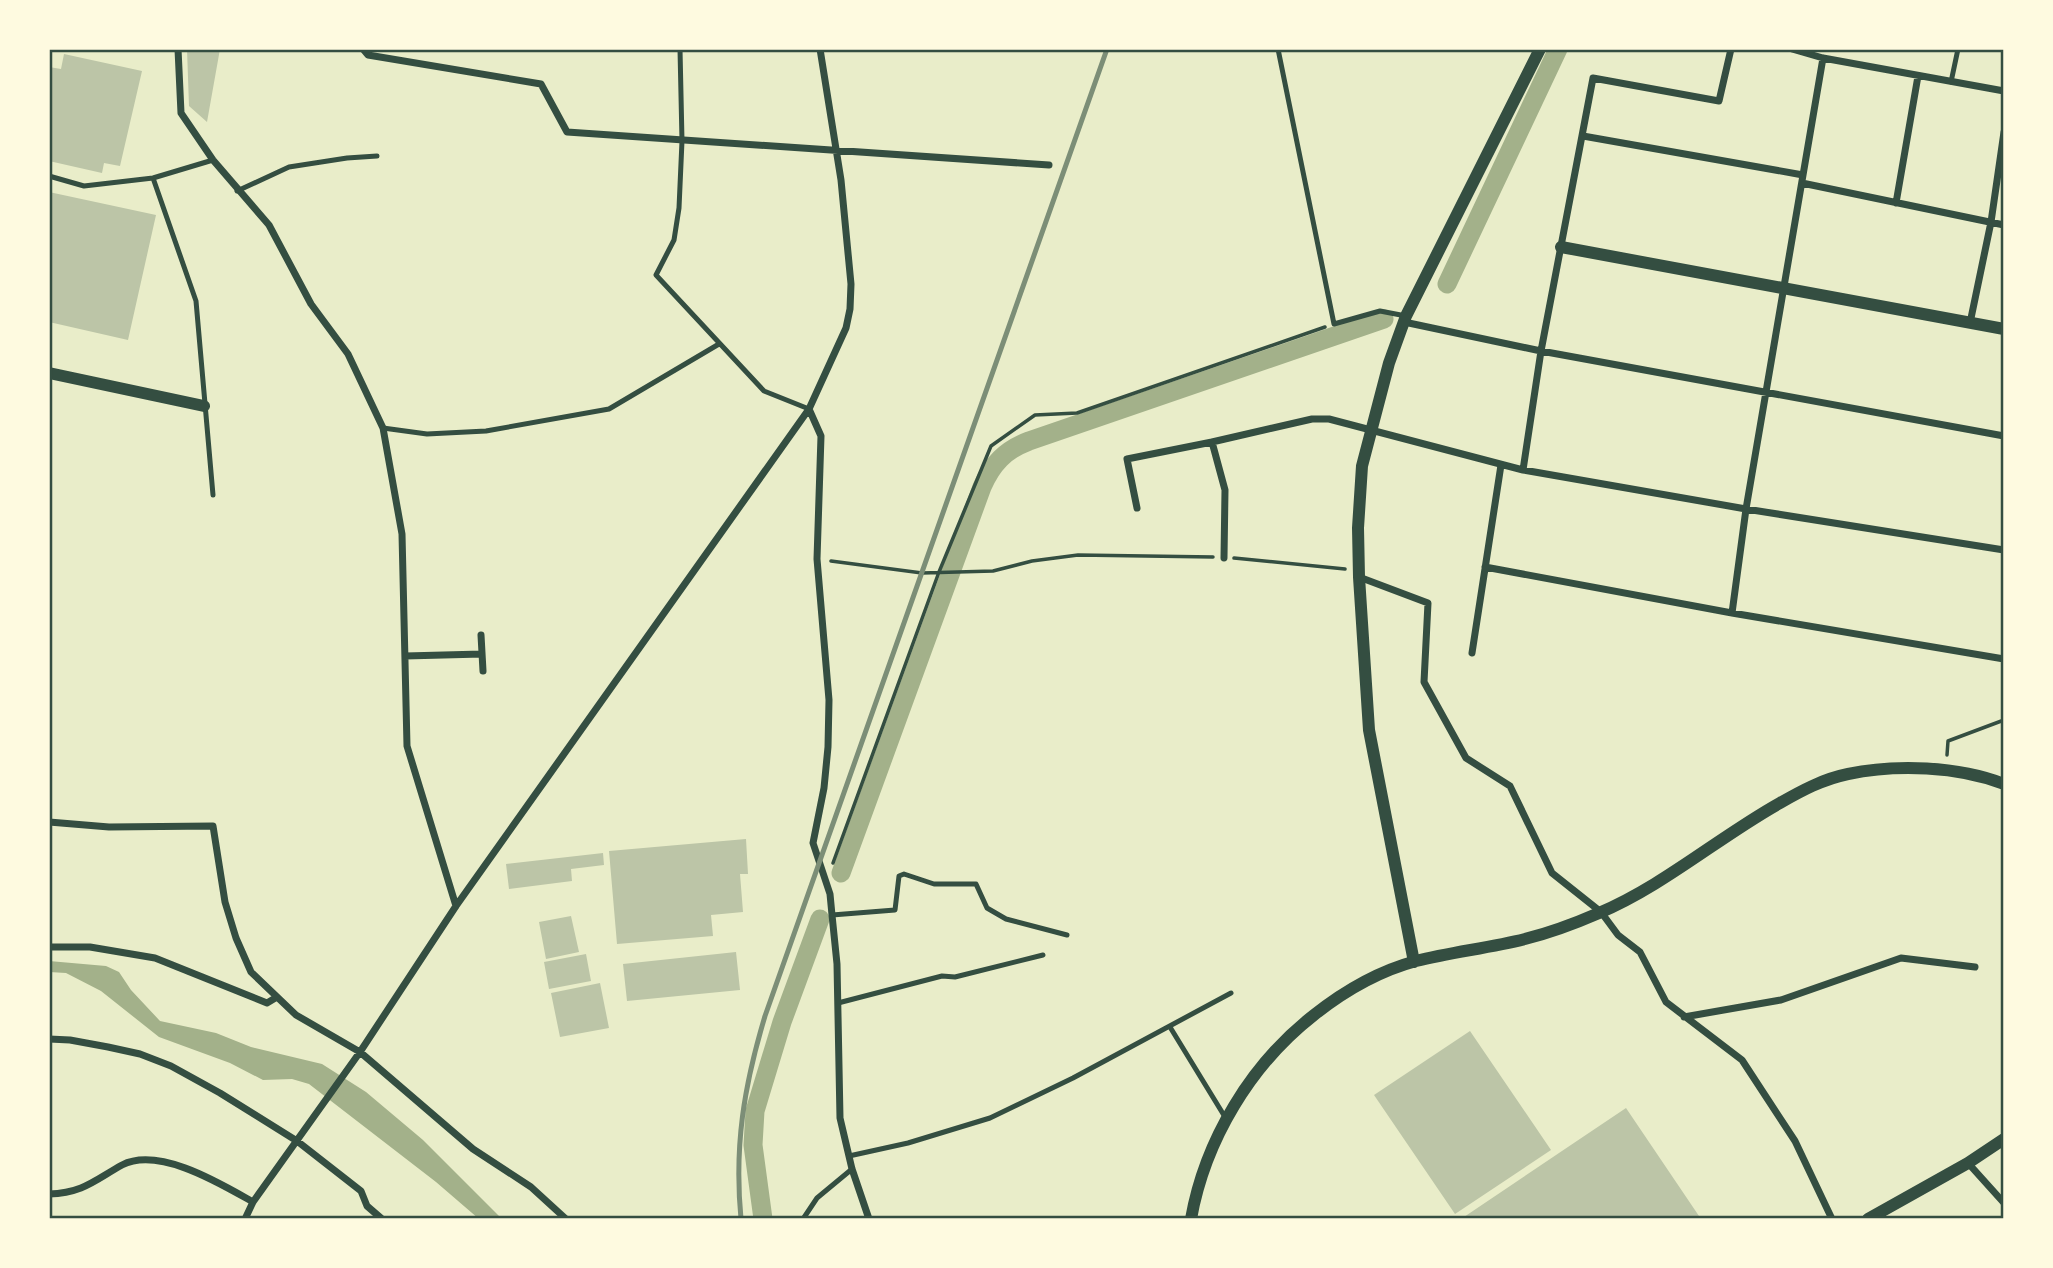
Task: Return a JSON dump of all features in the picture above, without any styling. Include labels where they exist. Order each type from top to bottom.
[{"type":"street","points":[[178,49],[181,113],[237,191],[269,225],[311,304],[348,354],[383,428],[402,534],[407,747],[456,906]]},
{"type":"street","points":[[363,49],[368,55],[541,84],[567,132],[1049,165]]},
{"type":"street","points":[[245,1219],[253,1202],[360,1052],[456,906],[809,409],[838,349],[850,309],[850,259],[820,49]]},
{"type":"street","points":[[1414,962],[1369,730],[1359,577],[1358,528],[1363,466],[1389,363],[1405,319],[1540,49]]},
{"type":"street","points":[[1523,470],[1541,351],[1593,78],[1719,101],[1731,49]]},
{"type":"street","points":[[1792,49],[1823,58],[2004,91]]},
{"type":"street","points":[[1732,613],[1782,288],[1823,58]]},
{"type":"street","points":[[1896,203],[1918,76]]},
{"type":"street","points":[[1970,323],[2004,132]]},
{"type":"street","points":[[1583,136],[1803,174]]},
{"type":"street","points":[[1802,183],[2004,225]]},
{"type":"street","points":[[1562,247],[2004,329]]},
{"type":"street","points":[[1405,319],[1541,351],[2004,436]]},
{"type":"street","points":[[49,373],[204,406]]},
{"type":"street","points":[[809,409],[821,436],[817,559],[827,653],[829,712],[824,788],[813,843],[826,881],[832,915],[838,1003],[840,1118],[852,1169],[869,1219]]},
{"type":"street","points":[[1137,508],[1127,459],[1312,419],[1329,419],[1523,470],[2004,550]]},
{"type":"street","points":[[1212,442],[1225,490],[1224,558]]},
{"type":"street","points":[[1472,653],[1501,465]]},
{"type":"street","points":[[1485,567],[1732,613],[2004,659]]},
{"type":"street","points":[[1359,577],[1428,603],[1424,682],[1466,758],[1510,786],[1552,873],[1601,912],[1618,934],[1640,953],[1666,1002],[1742,1060],[1795,1141],[1832,1219]]},
{"type":"street","points":[[481,635],[483,671]]},
{"type":"street","points":[[405,656],[482,654]]},
{"type":"street","points":[[1191,1219],[1207,1159],[1226,1118],[1272,1055],[1312,1016],[1360,984],[1414,962],[1527,939],[1601,912],[1664,877],[1809,787],[1847,774],[1913,769],[1947,771],[2004,785]]},
{"type":"street","points":[[49,822],[110,827],[213,826],[225,902],[236,938],[251,972],[296,1015],[360,1052],[474,1149],[531,1187],[566,1219]]},
{"type":"street","points":[[49,947],[90,947],[155,958],[267,1003],[277,997]]},
{"type":"street","points":[[1684,1017],[1781,1000],[1901,958],[1975,967]]},
{"type":"street","points":[[49,1040],[70,1040],[140,1054],[171,1066],[297,1141],[361,1191],[367,1206],[382,1219]]},
{"type":"street","points":[[1868,1219],[1968,1163],[2004,1139]]},
{"type":"street","points":[[49,1194],[73,1193],[124,1164],[146,1159],[195,1172],[253,1202]]},
{"type":"street","points":[[1968,1163],[2004,1203]]},
{"type":"lane","points":[[680,49],[682,141],[679,208],[674,240],[656,275],[764,391],[809,409]]},
{"type":"lane","points":[[1278,49],[1334,324],[1380,312],[1405,319]]},
{"type":"lane","points":[[1951,82],[1958,49]]},
{"type":"lane","points":[[237,191],[289,167],[377,156]]},
{"type":"lane","points":[[49,176],[84,186],[153,178],[213,160]]},
{"type":"lane","points":[[153,178],[196,301],[213,495]]},
{"type":"lane","points":[[383,428],[427,435],[486,431],[609,409],[719,344]]},
{"type":"lane","points":[[832,915],[895,910],[899,876],[904,874],[934,884],[975,884],[988,908],[1006,919],[1067,936]]},
{"type":"lane","points":[[838,1003],[942,976],[955,977],[1043,955]]},
{"type":"lane","points":[[849,1156],[908,1143],[990,1118],[1062,1084],[1231,993]]},
{"type":"lane","points":[[1170,1027],[1226,1118]]},
{"type":"lane","points":[[803,1219],[817,1198],[852,1169]]},
{"type":"path","points":[[826,881],[939,572],[991,446],[1035,415],[1077,413],[1334,324]]},
{"type":"path","points":[[817,559],[922,573],[993,571],[1032,561],[1078,555],[1224,558],[1343,568],[1359,577]]},
{"type":"path","points":[[1947,771],[1948,741],[2004,720]]},
{"type":"shaded area","points":[[49,961],[106,966],[119,972],[131,990],[160,1021],[216,1033],[251,1047],[322,1064],[366,1092],[423,1140],[502,1219],[479,1219],[436,1182],[309,1084],[292,1079],[263,1080],[230,1063],[159,1037],[101,991],[66,973],[49,972]]},
{"type":"building","points":[[187,49],[220,49],[207,122],[189,106]]},
{"type":"building","points":[[64,54],[142,71],[120,166],[104,163],[102,173],[49,161],[49,67],[61,69]]},
{"type":"building","points":[[49,192],[156,215],[128,340],[49,322]]},
{"type":"building","points":[[746,839],[748,874],[740,874],[743,912],[711,915],[713,936],[617,944],[609,851]]},
{"type":"building","points":[[603,853],[604,865],[571,869],[572,881],[509,889],[506,864]]},
{"type":"building","points":[[571,916],[579,952],[546,959],[539,922]]},
{"type":"building","points":[[736,952],[740,990],[627,1001],[623,964]]},
{"type":"building","points":[[586,954],[591,981],[549,989],[544,962]]},
{"type":"building","points":[[600,983],[609,1028],[560,1037],[551,993]]},
{"type":"building","points":[[1470,1031],[1551,1150],[1455,1214],[1374,1095]]},
{"type":"building","points":[[1626,1108],[1701,1219],[1461,1219]]},
{"type":"waterway","points":[[1447,284],[1558,49]]},
{"type":"waterway","points":[[841,873],[982,487],[1000,459],[1029,441],[1384,319]]},
{"type":"waterway","points":[[763,1219],[753,1145],[755,1111],[782,1022],[820,919]]},
{"type":"railway","points":[[741,1219],[740,1141],[746,1092],[765,1016],[1107,49]]}]
